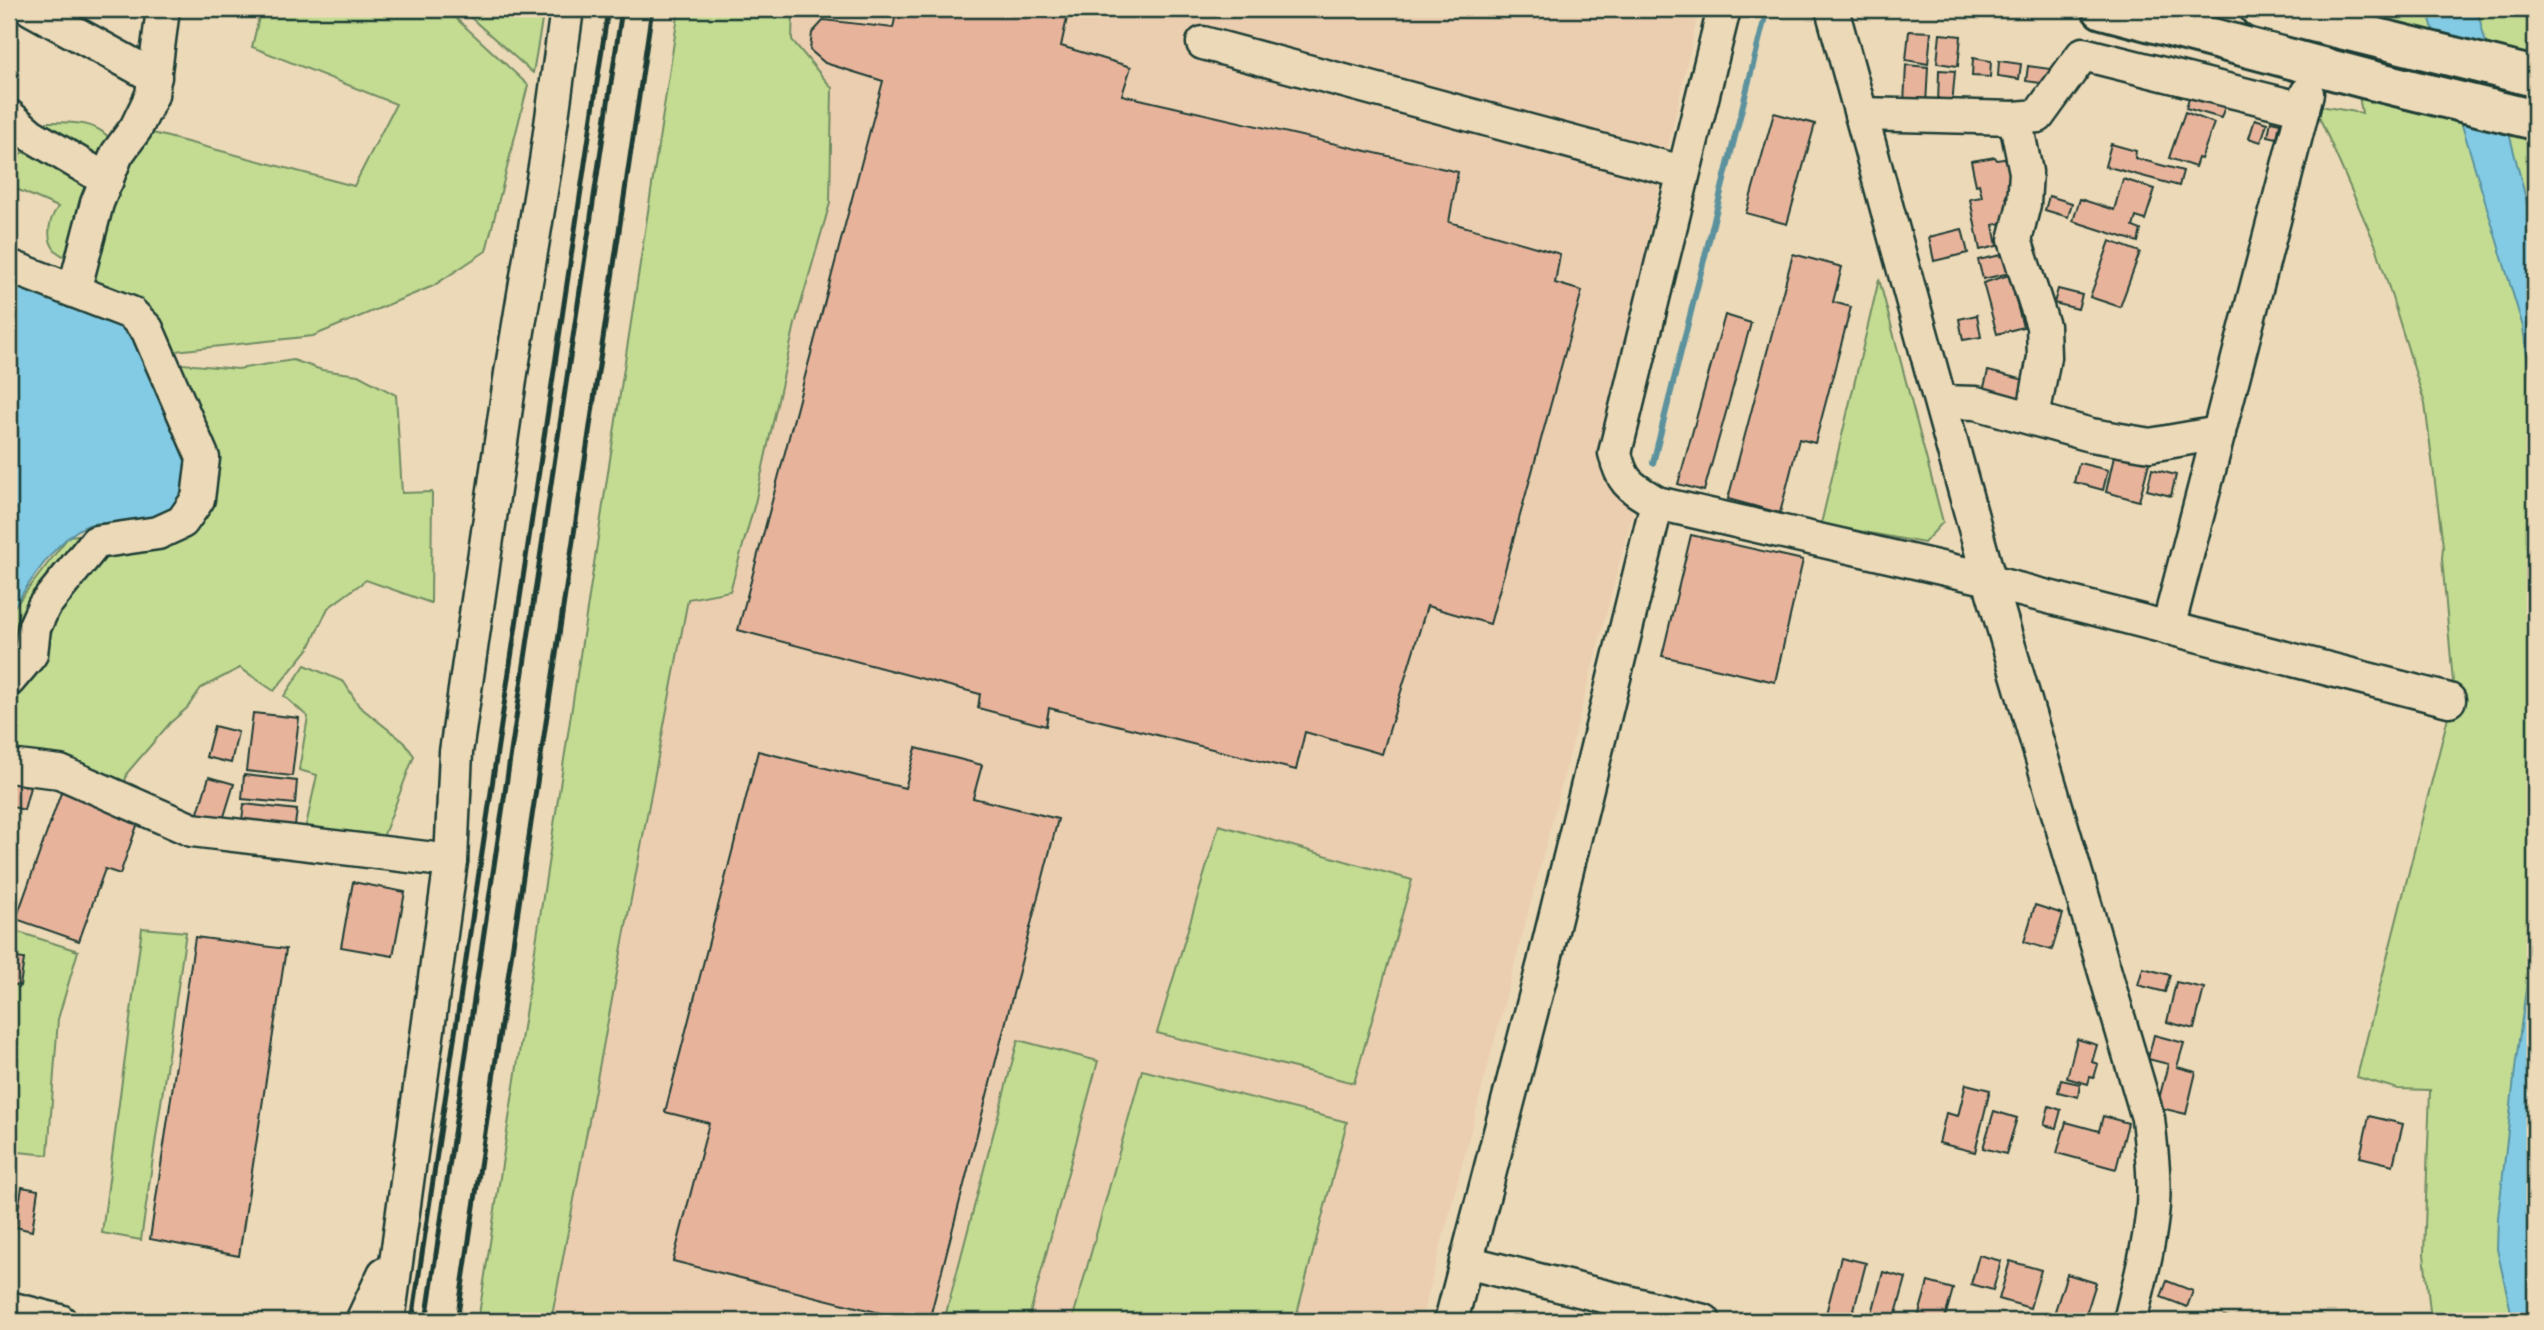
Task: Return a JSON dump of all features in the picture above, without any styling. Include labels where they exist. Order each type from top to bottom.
[{"type":"main road","points":[[2102,9],[2535,120]]},
{"type":"main road","points":[[2260,9],[2535,76]]},
{"type":"street","points":[[31,9],[155,76]]},
{"type":"street","points":[[74,291],[97,203],[117,154],[136,128],[152,95],[163,9]]},
{"type":"street","points":[[387,1321],[451,861],[456,752],[567,9]]},
{"type":"street","points":[[1724,9],[1615,453],[1619,474],[1634,489],[1657,503],[1989,581],[2449,699]]},
{"type":"street","points":[[1832,9],[1989,581],[2148,1118],[2153,1167],[2153,1204],[2146,1256],[2130,1321]]},
{"type":"street","points":[[1203,43],[1682,172]]},
{"type":"street","points":[[1861,114],[2015,118],[2038,116],[2082,54],[2305,101],[2168,628]]},
{"type":"street","points":[[9,116],[32,135],[107,180]]},
{"type":"street","points":[[2015,118],[2026,172],[2024,204],[2015,240],[2043,326],[2045,357],[2033,417]]},
{"type":"street","points":[[9,266],[131,313],[147,329],[203,458],[198,499],[182,522],[158,533],[96,542],[44,606],[34,628],[31,654],[9,680]]},
{"type":"street","points":[[1942,402],[1976,402],[2091,435],[2150,445],[2219,433]]},
{"type":"street","points":[[1451,1321],[1548,950],[1657,503]]},
{"type":"street","points":[[9,766],[60,772],[192,830],[451,861]]},
{"type":"street","points":[[362,1321],[398,1244]]},
{"type":"street","points":[[1466,1262],[1704,1321]]},
{"type":"street","points":[[9,1308],[60,1321]]},
{"type":"shaded area","points":[[722,9],[1699,9],[1598,463],[1633,512],[1421,1321],[521,1321]]},
{"type":"green space","points":[[261,9],[446,9],[528,85],[486,251],[433,286],[313,336],[157,353],[83,295],[107,180],[145,131],[354,186],[396,104],[252,47]]},
{"type":"green space","points":[[461,9],[544,9],[533,73]]},
{"type":"green space","points":[[679,9],[793,9],[792,40],[832,88],[830,203],[795,324],[755,503],[730,591],[688,599],[551,1321],[478,1321]]},
{"type":"green space","points":[[2344,9],[2535,9],[2535,1321],[2431,1321],[2424,1254],[2430,1090],[2398,1089],[2357,1077],[2454,693],[2443,546],[2425,404],[2376,246],[2314,105],[2362,113]]},
{"type":"green space","points":[[47,122],[85,124],[102,131],[108,137],[114,145],[94,179],[40,141]]},
{"type":"green space","points":[[22,152],[68,172],[88,191],[73,248],[66,257],[54,248],[49,235],[51,220],[58,207],[14,188],[9,170]]},
{"type":"green space","points":[[1879,279],[1943,522],[1924,543],[1821,524]]},
{"type":"green space","points":[[293,360],[322,370],[358,375],[396,395],[402,493],[432,492],[431,603],[366,580],[328,608],[309,648],[274,691],[240,668],[201,688],[187,708],[170,723],[127,773],[123,792],[9,763],[9,614],[69,536],[147,528],[165,518],[182,497],[172,363],[238,369]]},
{"type":"green space","points":[[305,665],[344,682],[359,706],[404,742],[414,756],[383,837],[305,830],[317,775],[299,770],[308,717],[284,696]]},
{"type":"green space","points":[[1219,825],[1412,880],[1354,1083],[1157,1033]]},
{"type":"green space","points":[[142,928],[186,932],[141,1240],[102,1233]]},
{"type":"green space","points":[[9,929],[78,951],[58,1019],[48,1155],[9,1151]]},
{"type":"green space","points":[[1018,1040],[1098,1061],[1028,1321],[944,1321]]},
{"type":"green space","points":[[1142,1070],[1347,1122],[1295,1321],[1072,1321]]},
{"type":"water","points":[[2427,9],[2477,9],[2535,234],[2535,414],[2523,327]]},
{"type":"water","points":[[9,269],[124,317],[189,449],[190,482],[182,497],[167,514],[144,529],[100,523],[73,533],[36,573],[9,614]]},
{"type":"water","points":[[2535,870],[2535,1321],[2513,1321],[2497,1249],[2498,1218],[2532,947]]},
{"type":"building","points":[[897,9],[1069,9],[1061,46],[1131,67],[1122,95],[1458,172],[1449,222],[1560,254],[1555,283],[1582,291],[1490,624],[1427,606],[1382,754],[1305,732],[1296,770],[1049,708],[1046,726],[978,708],[980,694],[738,630],[883,81],[825,63],[810,50],[812,33],[824,20],[893,28]]},
{"type":"building","points":[[1909,31],[1931,32],[1928,64],[1906,60]]},
{"type":"building","points":[[1940,34],[1961,36],[1958,66],[1937,63]]},
{"type":"building","points":[[1973,58],[1991,61],[1990,77],[1972,76]]},
{"type":"building","points":[[1999,61],[2021,64],[2019,79],[1998,76]]},
{"type":"building","points":[[1906,65],[1928,67],[1926,105],[1904,104]]},
{"type":"building","points":[[2028,66],[2050,69],[2048,84],[2026,81]]},
{"type":"building","points":[[1939,70],[1955,71],[1952,105],[1938,105]]},
{"type":"building","points":[[2191,91],[2226,103],[2221,118],[2186,108]]},
{"type":"building","points":[[2185,112],[2214,123],[2201,159],[2198,158],[2195,167],[2169,158]]},
{"type":"building","points":[[1774,113],[1815,124],[1787,224],[1746,213]]},
{"type":"building","points":[[2255,119],[2267,123],[2261,142],[2249,138]]},
{"type":"building","points":[[2271,121],[2280,123],[2277,138],[2268,136]]},
{"type":"building","points":[[2111,144],[2136,151],[2135,158],[2183,171],[2179,186],[2105,166]]},
{"type":"building","points":[[1995,157],[1997,160],[2010,158],[2016,195],[2006,196],[2010,218],[1993,225],[1997,246],[1980,250],[1970,199],[1982,197],[1979,184],[1976,185],[1971,161]]},
{"type":"building","points":[[2123,179],[2155,189],[2145,220],[2136,217],[2133,227],[2141,230],[2138,242],[2073,221],[2080,199],[2114,210]]},
{"type":"building","points":[[2049,196],[2072,203],[2068,217],[2045,210]]},
{"type":"building","points":[[1962,229],[1968,253],[1934,261],[1929,237]]},
{"type":"building","points":[[2110,241],[2140,252],[2120,307],[2090,297]]},
{"type":"building","points":[[1793,254],[1842,267],[1833,302],[1851,307],[1815,443],[1799,439],[1780,513],[1728,499]]},
{"type":"building","points":[[2006,254],[2010,273],[1983,279],[1978,260]]},
{"type":"building","points":[[2009,275],[2023,327],[1997,334],[1983,283]]},
{"type":"building","points":[[2058,289],[2082,295],[2078,309],[2054,303]]},
{"type":"building","points":[[1725,315],[1751,323],[1704,491],[1678,484]]},
{"type":"building","points":[[1977,315],[1981,337],[1963,340],[1959,319]]},
{"type":"building","points":[[1988,371],[2029,381],[2024,401],[1983,391]]},
{"type":"building","points":[[2115,452],[2150,459],[2139,501],[2106,492]]},
{"type":"building","points":[[2079,463],[2108,470],[2103,490],[2074,482]]},
{"type":"building","points":[[2152,469],[2176,475],[2171,496],[2147,490]]},
{"type":"building","points":[[1691,535],[1803,560],[1775,682],[1662,656]]},
{"type":"building","points":[[253,713],[299,718],[292,776],[246,771]]},
{"type":"building","points":[[214,726],[238,732],[231,763],[206,757]]},
{"type":"building","points":[[916,748],[982,765],[973,798],[1058,819],[929,1321],[912,1321],[673,1261],[709,1123],[665,1112],[758,751],[905,788]]},
{"type":"building","points":[[244,775],[297,781],[295,804],[242,799]]},
{"type":"building","points":[[209,777],[234,784],[222,823],[197,816]]},
{"type":"building","points":[[10,782],[30,787],[24,810],[9,806]]},
{"type":"building","points":[[62,790],[140,817],[120,874],[105,869],[79,941],[16,919]]},
{"type":"building","points":[[244,804],[297,810],[294,833],[241,828]]},
{"type":"building","points":[[353,882],[405,892],[393,956],[341,947]]},
{"type":"building","points":[[2035,905],[2063,914],[2052,950],[2024,942]]},
{"type":"building","points":[[195,937],[286,949],[239,1256],[150,1239]]},
{"type":"building","points":[[9,957],[24,959],[20,986],[9,984]]},
{"type":"building","points":[[2143,968],[2170,975],[2165,992],[2138,985]]},
{"type":"building","points":[[2176,982],[2204,988],[2194,1029],[2167,1022]]},
{"type":"building","points":[[2154,1035],[2184,1043],[2177,1067],[2196,1072],[2186,1114],[2157,1107],[2168,1064],[2148,1059]]},
{"type":"building","points":[[2077,1039],[2097,1045],[2092,1062],[2098,1064],[2094,1078],[2090,1077],[2088,1084],[2067,1078]]},
{"type":"building","points":[[2061,1080],[2080,1084],[2078,1097],[2058,1092]]},
{"type":"building","points":[[1966,1084],[1990,1090],[1975,1152],[1939,1143],[1946,1113],[1958,1116]]},
{"type":"building","points":[[2049,1106],[2061,1110],[2056,1128],[2044,1125]]},
{"type":"building","points":[[1994,1111],[2017,1118],[2006,1154],[1983,1148]]},
{"type":"building","points":[[2103,1116],[2128,1123],[2116,1169],[2057,1153],[2066,1122],[2099,1131]]},
{"type":"building","points":[[2369,1116],[2403,1124],[2393,1165],[2360,1157]]},
{"type":"building","points":[[22,1187],[38,1190],[32,1231],[15,1227]]},
{"type":"building","points":[[1979,1255],[2001,1261],[1993,1290],[1971,1284]]},
{"type":"building","points":[[1841,1257],[1866,1263],[1851,1321],[1824,1321]]},
{"type":"building","points":[[2010,1261],[2041,1270],[2030,1308],[1999,1299]]},
{"type":"building","points":[[1883,1272],[1906,1278],[1894,1321],[1870,1321]]},
{"type":"building","points":[[2067,1274],[2096,1283],[2084,1321],[2054,1314]]},
{"type":"building","points":[[2167,1281],[2193,1291],[2187,1307],[2161,1297]]},
{"type":"building","points":[[1928,1282],[1953,1289],[1944,1321],[1917,1321]]},
{"type":"building","points":[[2224,1316],[2240,1321],[2222,1321]]},
{"type":"waterway","points":[[1653,463],[1767,9]]},
{"type":"railway","points":[[412,1321],[608,9]]},
{"type":"railway","points":[[426,1321],[622,9]]},
{"type":"railway","points":[[457,1321],[652,9]]}]
